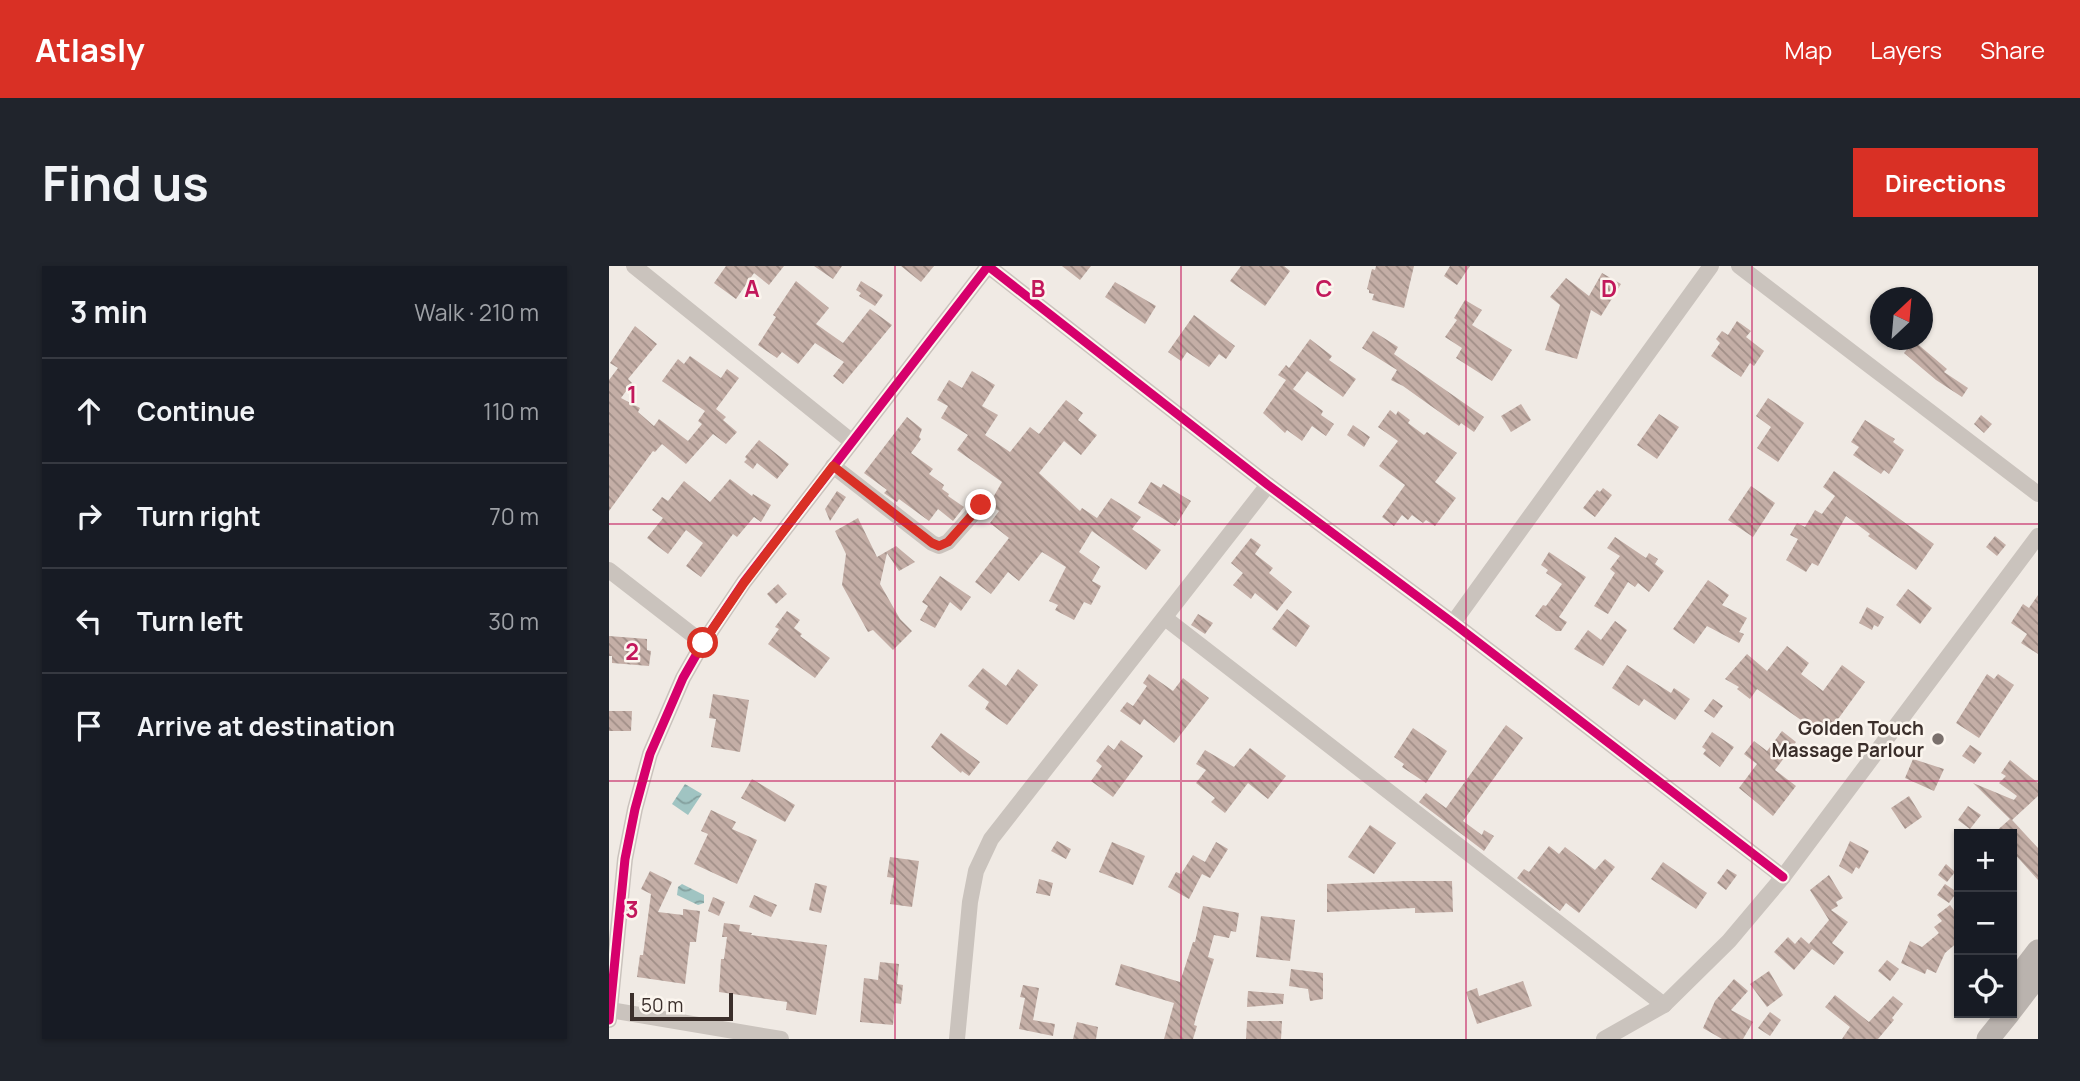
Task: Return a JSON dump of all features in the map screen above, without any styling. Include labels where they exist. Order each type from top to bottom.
[{"type":"main road","points":[[2017,978],[2038,951]]},
{"type":"main road","points":[[2017,1002],[2038,975]]},
{"type":"main road","points":[[1971,1039],[1987,1018]]},
{"type":"main road","points":[[1988,1039],[2004,1018]]},
{"type":"street","points":[[634,266],[851,441]]},
{"type":"street","points":[[609,1020],[625,859],[635,808],[650,754],[664,718],[703,643],[744,583],[988,266],[1268,485],[1453,623],[1783,877]]},
{"type":"street","points":[[1453,623],[1711,266]]},
{"type":"street","points":[[1739,266],[2038,494]]},
{"type":"street","points":[[833,466],[939,546],[948,542],[981,505]]},
{"type":"street","points":[[957,1039],[970,902],[977,871],[992,839],[1268,485]]},
{"type":"street","points":[[1604,1039],[1664,1005],[1729,941],[1783,877],[2038,536]]},
{"type":"street","points":[[609,570],[703,643]]},
{"type":"street","points":[[1164,618],[1664,1005]]},
{"type":"street","points":[[610,1010],[781,1039]]},
{"type":"water","points":[[685,784],[702,794],[688,815],[672,804]]},
{"type":"water","points":[[682,884],[704,895],[704,903],[698,905],[677,895],[678,887]]},
{"type":"building","points":[[726,266],[784,266],[769,285],[754,273],[736,299],[714,283]]},
{"type":"building","points":[[814,266],[842,266],[833,279]]},
{"type":"building","points":[[901,266],[934,266],[921,282]]},
{"type":"building","points":[[1062,266],[1091,266],[1080,280]]},
{"type":"building","points":[[1241,266],[1284,266],[1290,271],[1265,306],[1230,281]]},
{"type":"building","points":[[1376,266],[1414,266],[1404,308],[1372,300],[1374,294],[1367,289],[1372,269],[1375,270]]},
{"type":"building","points":[[1450,266],[1470,266],[1457,285],[1444,276]]},
{"type":"building","points":[[1602,273],[1621,284],[1601,316],[1591,310],[1577,359],[1545,350],[1560,305],[1550,297],[1566,278],[1589,296]]},
{"type":"building","points":[[796,281],[829,308],[816,324],[843,343],[870,309],[892,325],[843,384],[833,376],[844,362],[815,343],[798,364],[782,352],[777,358],[758,345],[776,317],[773,315]]},
{"type":"building","points":[[861,281],[883,295],[875,306],[859,296],[861,293],[856,290]]},
{"type":"building","points":[[1115,282],[1156,306],[1145,324],[1105,297]]},
{"type":"building","points":[[1465,300],[1482,310],[1472,325],[1512,350],[1492,381],[1456,358],[1462,348],[1445,337],[1457,320],[1454,318]]},
{"type":"building","points":[[1194,315],[1235,346],[1226,359],[1219,354],[1209,367],[1187,352],[1181,361],[1168,352]]},
{"type":"building","points":[[1737,321],[1751,331],[1746,337],[1764,351],[1754,366],[1750,363],[1741,377],[1711,356],[1720,343],[1716,339],[1722,331],[1728,335]]},
{"type":"building","points":[[635,326],[657,344],[628,379],[632,383],[621,398],[640,408],[638,412],[654,426],[659,419],[688,441],[702,424],[698,421],[705,411],[662,381],[678,359],[684,364],[690,356],[721,378],[727,369],[739,378],[716,409],[726,417],[723,420],[737,432],[726,444],[713,434],[686,464],[662,444],[653,451],[609,511],[609,380],[618,368],[610,363]]},
{"type":"building","points":[[1373,331],[1398,347],[1394,354],[1484,417],[1474,432],[1461,423],[1459,426],[1391,380],[1397,370],[1362,348]]},
{"type":"building","points":[[1310,339],[1332,356],[1329,360],[1356,379],[1343,397],[1307,371],[1293,389],[1323,411],[1321,415],[1334,424],[1326,436],[1312,426],[1302,441],[1287,430],[1285,433],[1263,413],[1286,380],[1278,375],[1286,365],[1289,368]]},
{"type":"building","points":[[1906,350],[1925,350],[1947,369],[1944,372],[1968,388],[1962,397],[1936,380],[1904,353]]},
{"type":"building","points":[[972,371],[995,385],[982,406],[998,415],[985,435],[1010,452],[1030,427],[1039,434],[1066,400],[1083,413],[1078,420],[1097,435],[1081,455],[1064,441],[1039,473],[1080,511],[1082,508],[1097,518],[1111,498],[1141,517],[1132,529],[1161,550],[1146,570],[1092,531],[1079,552],[1100,567],[1092,581],[1101,586],[1091,605],[1084,602],[1074,620],[1055,610],[1058,605],[1049,601],[1066,567],[1042,552],[1019,581],[1008,572],[991,594],[975,582],[1009,538],[990,523],[999,511],[991,506],[991,501],[1002,482],[957,450],[968,435],[941,418],[948,406],[937,400],[949,380],[962,388]]},
{"type":"building","points":[[1768,398],[1804,423],[1778,462],[1757,448],[1771,427],[1756,416]]},
{"type":"building","points":[[1521,404],[1531,420],[1511,432],[1501,416]]},
{"type":"building","points":[[1390,410],[1396,415],[1398,411],[1424,435],[1427,432],[1457,453],[1435,482],[1456,498],[1435,526],[1426,520],[1423,523],[1412,515],[1408,520],[1402,515],[1394,526],[1382,517],[1405,485],[1379,466],[1398,441],[1378,427]]},
{"type":"building","points":[[1659,414],[1679,427],[1657,459],[1637,445]]},
{"type":"building","points":[[1981,415],[1992,424],[1984,433],[1974,424]]},
{"type":"building","points":[[907,417],[922,429],[919,437],[921,439],[911,453],[933,469],[929,474],[944,485],[942,489],[948,496],[964,507],[953,521],[938,509],[929,521],[899,499],[897,502],[884,493],[887,490],[864,473]]},
{"type":"building","points":[[1865,420],[1895,439],[1893,442],[1904,450],[1889,474],[1884,470],[1881,474],[1853,455],[1859,447],[1851,442]]},
{"type":"building","points":[[1353,425],[1370,437],[1364,447],[1347,435]]},
{"type":"building","points":[[759,440],[789,464],[777,479],[757,463],[753,469],[744,462]]},
{"type":"building","points":[[1834,471],[1934,544],[1916,570],[1868,536],[1870,534],[1846,516],[1818,566],[1812,563],[1806,572],[1786,560],[1798,539],[1790,535],[1797,523],[1805,527],[1815,510],[1822,514],[1835,496],[1823,487]]},
{"type":"building","points":[[730,479],[752,496],[753,494],[771,505],[761,522],[754,517],[737,537],[733,534],[701,577],[686,566],[703,543],[686,530],[668,554],[647,538],[663,518],[652,510],[662,497],[668,501],[684,481],[710,502]]},
{"type":"building","points":[[1151,482],[1161,488],[1163,484],[1191,501],[1175,526],[1138,503]]},
{"type":"building","points":[[1751,486],[1775,503],[1753,537],[1728,520]]},
{"type":"building","points":[[1603,488],[1612,495],[1595,517],[1583,508],[1597,490],[1600,492]]},
{"type":"building","points":[[837,491],[846,497],[830,521],[825,509]]},
{"type":"building","points":[[858,518],[877,557],[896,546],[915,562],[899,571],[887,553],[880,584],[900,619],[912,631],[893,650],[873,630],[868,632],[842,585],[846,554],[835,531]]},
{"type":"building","points":[[1995,536],[2006,545],[1997,556],[1986,547]]},
{"type":"building","points":[[1615,537],[1646,558],[1649,553],[1658,559],[1655,564],[1664,571],[1649,592],[1638,583],[1635,587],[1628,582],[1608,614],[1594,606],[1615,573],[1610,569],[1620,556],[1607,548]]},
{"type":"building","points":[[1251,538],[1261,545],[1255,554],[1273,568],[1269,573],[1292,592],[1277,611],[1255,593],[1251,599],[1233,585],[1243,573],[1231,563]]},
{"type":"building","points":[[1549,552],[1586,577],[1559,617],[1567,622],[1561,631],[1556,631],[1535,616],[1562,584],[1546,573],[1548,570],[1541,565]]},
{"type":"building","points":[[940,576],[971,597],[961,611],[950,602],[935,628],[920,620],[928,606],[922,602]]},
{"type":"building","points":[[1708,580],[1729,595],[1722,605],[1747,618],[1739,632],[1744,634],[1739,643],[1707,626],[1694,644],[1673,629]]},
{"type":"building","points":[[778,584],[787,594],[776,604],[767,594]]},
{"type":"building","points":[[1908,589],[1932,608],[1920,624],[1896,605]]},
{"type":"building","points":[[2038,595],[2038,654],[2021,643],[2027,634],[2011,623],[2023,604],[2029,608]]},
{"type":"building","points":[[1867,607],[1884,617],[1878,627],[1874,625],[1872,630],[1859,623]]},
{"type":"building","points":[[1287,609],[1310,626],[1296,647],[1272,629]]},
{"type":"building","points":[[787,611],[800,620],[794,628],[802,634],[800,636],[830,658],[815,678],[768,644],[779,629],[775,627]]},
{"type":"building","points":[[1198,614],[1213,623],[1205,634],[1191,625]]},
{"type":"building","points":[[1615,621],[1627,630],[1603,666],[1574,649],[1588,630],[1601,640]]},
{"type":"building","points":[[609,636],[647,639],[647,650],[651,651],[649,666],[612,663],[612,656],[609,656]]},
{"type":"building","points":[[1787,646],[1809,663],[1801,674],[1823,691],[1842,665],[1865,682],[1825,737],[1757,689],[1750,699],[1737,689],[1739,687],[1725,679],[1747,654],[1767,671]]},
{"type":"building","points":[[1627,665],[1671,693],[1674,688],[1690,699],[1675,720],[1644,699],[1639,706],[1612,688]]},
{"type":"building","points":[[983,668],[1006,686],[1018,669],[1038,685],[1007,725],[985,709],[989,702],[968,686]]},
{"type":"building","points":[[1149,674],[1173,691],[1183,678],[1209,698],[1174,743],[1144,719],[1140,725],[1120,711],[1127,702],[1133,706],[1147,686],[1143,683]]},
{"type":"building","points":[[1987,674],[1994,679],[1998,674],[2014,685],[1979,738],[1956,723]]},
{"type":"building","points":[[713,694],[749,700],[740,752],[711,747],[716,719],[709,718]]},
{"type":"building","points":[[1713,699],[1723,706],[1714,718],[1704,711]]},
{"type":"building","points":[[609,711],[632,711],[631,731],[609,731]]},
{"type":"building","points":[[1506,725],[1523,738],[1463,821],[1482,835],[1484,830],[1494,836],[1484,851],[1419,802],[1426,793],[1446,808]]},
{"type":"building","points":[[1413,728],[1447,751],[1426,783],[1402,767],[1404,764],[1394,757]]},
{"type":"building","points":[[1782,731],[1796,742],[1775,770],[1796,786],[1773,816],[1739,788],[1757,764],[1744,754],[1754,741],[1767,751]]},
{"type":"building","points":[[1712,732],[1734,747],[1720,767],[1703,754],[1706,750],[1702,747]]},
{"type":"building","points":[[941,733],[980,762],[969,776],[962,771],[961,773],[931,747]]},
{"type":"building","points":[[1121,740],[1143,756],[1113,797],[1091,781],[1102,766],[1096,761],[1108,745],[1114,750]]},
{"type":"building","points":[[1970,745],[1982,753],[1974,764],[1962,756]]},
{"type":"building","points":[[1250,748],[1286,776],[1268,799],[1248,783],[1225,813],[1211,802],[1215,798],[1196,783],[1206,770],[1196,764],[1205,750],[1234,767]]},
{"type":"building","points":[[1913,759],[1944,769],[1934,791],[1905,778]]},
{"type":"building","points":[[2010,760],[2038,783],[2038,796],[2012,820],[2038,848],[2038,880],[2017,857],[2017,829],[1999,829],[2010,819],[1973,783],[2014,800],[2017,796],[1999,783],[2006,776],[2001,773]]},
{"type":"building","points":[[752,779],[795,805],[785,822],[741,798]]},
{"type":"building","points":[[1909,796],[1922,817],[1905,829],[1891,808]]},
{"type":"building","points":[[1968,806],[1981,815],[1970,829],[1958,820]]},
{"type":"building","points":[[711,810],[736,822],[732,829],[757,840],[737,884],[694,864],[708,834],[701,831]]},
{"type":"building","points":[[1370,825],[1396,843],[1374,874],[1348,857]]},
{"type":"building","points":[[1057,841],[1071,849],[1066,859],[1051,851]]},
{"type":"building","points":[[1850,841],[1869,851],[1859,869],[1856,867],[1852,874],[1839,866]]},
{"type":"building","points":[[1112,842],[1145,856],[1133,885],[1099,872]]},
{"type":"building","points":[[1216,842],[1228,849],[1210,878],[1202,874],[1189,899],[1168,887],[1176,872],[1181,874],[1193,855],[1205,862]]},
{"type":"building","points":[[1549,846],[1559,854],[1565,847],[1595,870],[1605,859],[1615,867],[1579,913],[1566,903],[1560,911],[1517,878],[1524,869],[1529,872]]},
{"type":"building","points":[[890,857],[919,861],[912,907],[890,904],[894,878],[887,877]]},
{"type":"building","points":[[1663,862],[1707,893],[1696,909],[1651,879]]},
{"type":"building","points":[[1946,864],[1954,871],[1947,882],[1938,875]]},
{"type":"building","points":[[1727,869],[1737,875],[1726,890],[1717,883]]},
{"type":"building","points":[[650,871],[672,882],[658,912],[683,915],[683,909],[700,911],[696,942],[690,942],[685,984],[637,977],[640,955],[643,955],[651,894],[641,889]]},
{"type":"building","points":[[1829,875],[1843,898],[1836,902],[1838,906],[1831,910],[1848,922],[1832,943],[1844,952],[1834,965],[1812,949],[1794,970],[1774,952],[1788,937],[1795,944],[1801,937],[1809,944],[1829,920],[1810,890]]},
{"type":"building","points":[[1039,879],[1053,883],[1050,896],[1036,893]]},
{"type":"building","points":[[1452,881],[1453,912],[1415,913],[1415,908],[1327,912],[1327,884]]},
{"type":"building","points":[[815,883],[827,886],[821,913],[809,910]]},
{"type":"building","points":[[1945,884],[1954,890],[1954,896],[1949,903],[1937,895]]},
{"type":"building","points":[[754,895],[777,905],[771,917],[749,907]]},
{"type":"building","points":[[713,897],[725,902],[719,916],[708,911]]},
{"type":"building","points":[[1950,905],[1954,910],[1954,945],[1945,953],[1936,973],[1927,969],[1925,974],[1901,963],[1910,941],[1922,947],[1939,933],[1934,927],[1942,921],[1937,915]]},
{"type":"building","points":[[1203,906],[1239,913],[1236,932],[1231,931],[1229,938],[1214,935],[1208,957],[1214,959],[1196,1017],[1194,1025],[1197,1026],[1193,1039],[1164,1039],[1174,1003],[1115,985],[1121,964],[1180,982],[1195,942]]},
{"type":"building","points":[[1261,916],[1295,920],[1290,961],[1256,957]]},
{"type":"building","points":[[724,923],[740,925],[739,931],[752,933],[751,935],[827,945],[816,1015],[786,1010],[787,1002],[719,992],[721,959],[724,959],[727,937],[722,937]]},
{"type":"building","points":[[1887,960],[1899,969],[1890,981],[1878,971]]},
{"type":"building","points":[[880,962],[899,964],[897,984],[903,985],[901,1004],[895,1003],[893,1025],[860,1022],[864,978],[878,980]]},
{"type":"building","points":[[1291,969],[1323,973],[1323,999],[1310,1001],[1308,989],[1289,986]]},
{"type":"building","points":[[1769,971],[1783,995],[1767,1007],[1750,984]]},
{"type":"building","points":[[1734,979],[1748,991],[1731,1010],[1753,1022],[1743,1039],[1722,1039],[1703,1028],[1715,1001]]},
{"type":"building","points":[[1523,981],[1532,1006],[1477,1024],[1466,992],[1477,988],[1479,996]]},
{"type":"building","points":[[1023,985],[1039,988],[1033,1020],[1055,1024],[1053,1036],[1019,1029],[1025,998],[1020,997]]},
{"type":"building","points":[[1248,991],[1284,994],[1283,1004],[1247,1007]]},
{"type":"building","points":[[1835,995],[1869,1022],[1893,996],[1903,1004],[1878,1039],[1842,1039],[1850,1027],[1825,1007]]},
{"type":"building","points":[[1770,1012],[1781,1020],[1770,1036],[1758,1028]]},
{"type":"building","points":[[1247,1021],[1282,1021],[1281,1039],[1246,1039]]},
{"type":"building","points":[[1077,1022],[1098,1027],[1096,1039],[1073,1039]]},
{"type":"cycle path","points":[[609,1020],[625,859],[635,809],[650,754],[683,678],[744,582],[988,266],[1268,485],[1453,623],[1783,877]]},
{"type":"place","name":"Golden Touch Massage Parlour","points":[[1938,739]]},
{"type":"route","points":[[703,643],[744,583],[833,466],[939,546],[948,542],[981,505]]}]
